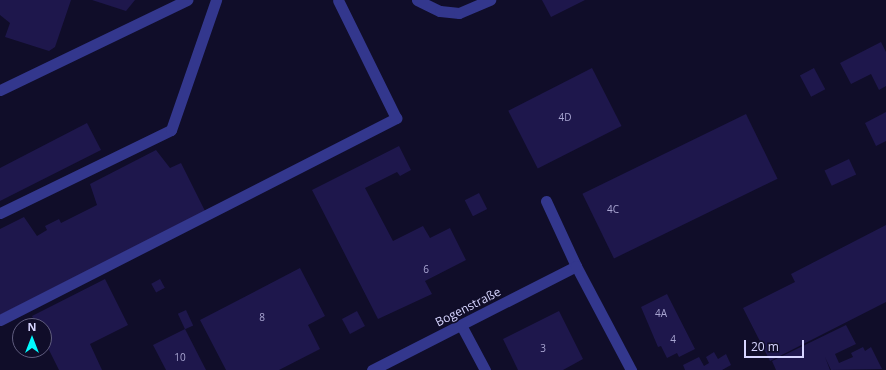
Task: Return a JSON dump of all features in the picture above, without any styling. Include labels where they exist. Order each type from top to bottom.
[{"type":"street","points":[[0,90],[186,0]]},
{"type":"street","points":[[0,213],[171,130],[216,0]]},
{"type":"street","points":[[0,320],[396,118],[338,0]]},
{"type":"street","points":[[417,0],[440,11],[460,13],[490,0]]},
{"type":"street","points":[[546,201],[576,266],[630,370]]},
{"type":"street","name":"Bogenstraße","points":[[372,370],[576,266]]},
{"type":"street","points":[[461,325],[485,370]]},
{"type":"building","points":[[0,0],[71,0],[55,47],[49,51],[5,37],[10,23],[0,15]]},
{"type":"building","points":[[92,0],[135,0],[126,11]]},
{"type":"building","points":[[542,0],[585,0],[551,17]]},
{"type":"building","points":[[881,42],[886,52],[886,86],[879,90],[871,74],[851,84],[840,63]]},
{"type":"building","points":[[592,68],[622,126],[538,169],[508,111]]},
{"type":"building","points":[[814,68],[825,89],[811,97],[800,76]]},
{"type":"building","points":[[886,112],[886,141],[876,146],[865,123]]},
{"type":"building","points":[[746,114],[778,179],[614,258],[582,194]]},
{"type":"building","points":[[87,123],[101,150],[0,201],[0,168]]},
{"type":"building","points":[[399,146],[411,170],[400,176],[397,172],[365,188],[393,241],[423,226],[430,238],[450,228],[466,260],[425,281],[432,294],[378,319],[312,190]]},
{"type":"building","points":[[156,150],[170,168],[181,163],[205,211],[0,315],[0,229],[24,217],[37,236],[47,230],[45,226],[59,219],[61,223],[97,205],[90,184]]},
{"type":"building","points":[[849,159],[856,174],[832,186],[825,170]]},
{"type":"building","points":[[479,193],[487,209],[473,216],[465,200]]},
{"type":"building","points":[[886,225],[886,302],[770,361],[743,308],[795,282],[791,274]]},
{"type":"building","points":[[300,268],[325,316],[308,325],[320,349],[279,370],[226,370],[200,320]]},
{"type":"building","points":[[105,279],[128,325],[90,344],[102,370],[59,370],[52,356],[52,318],[33,318],[32,316]]},
{"type":"building","points":[[160,279],[165,288],[156,293],[151,284]]},
{"type":"building","points":[[667,294],[695,349],[679,357],[677,353],[667,358],[661,346],[658,347],[641,307]]},
{"type":"building","points":[[186,310],[193,325],[185,329],[178,314]]},
{"type":"building","points":[[357,311],[365,326],[350,334],[342,319]]},
{"type":"building","points":[[559,311],[583,359],[563,370],[518,370],[503,339]]},
{"type":"building","points":[[846,325],[856,344],[835,354],[839,363],[853,357],[851,353],[863,347],[865,351],[871,347],[882,369],[831,370],[825,357],[830,370],[776,370],[772,361]]},
{"type":"building","points":[[185,329],[206,370],[166,370],[153,345]]},
{"type":"building","points":[[714,352],[718,359],[726,354],[731,365],[722,370],[685,370],[683,365],[699,357],[704,366],[709,363],[706,357]]}]
